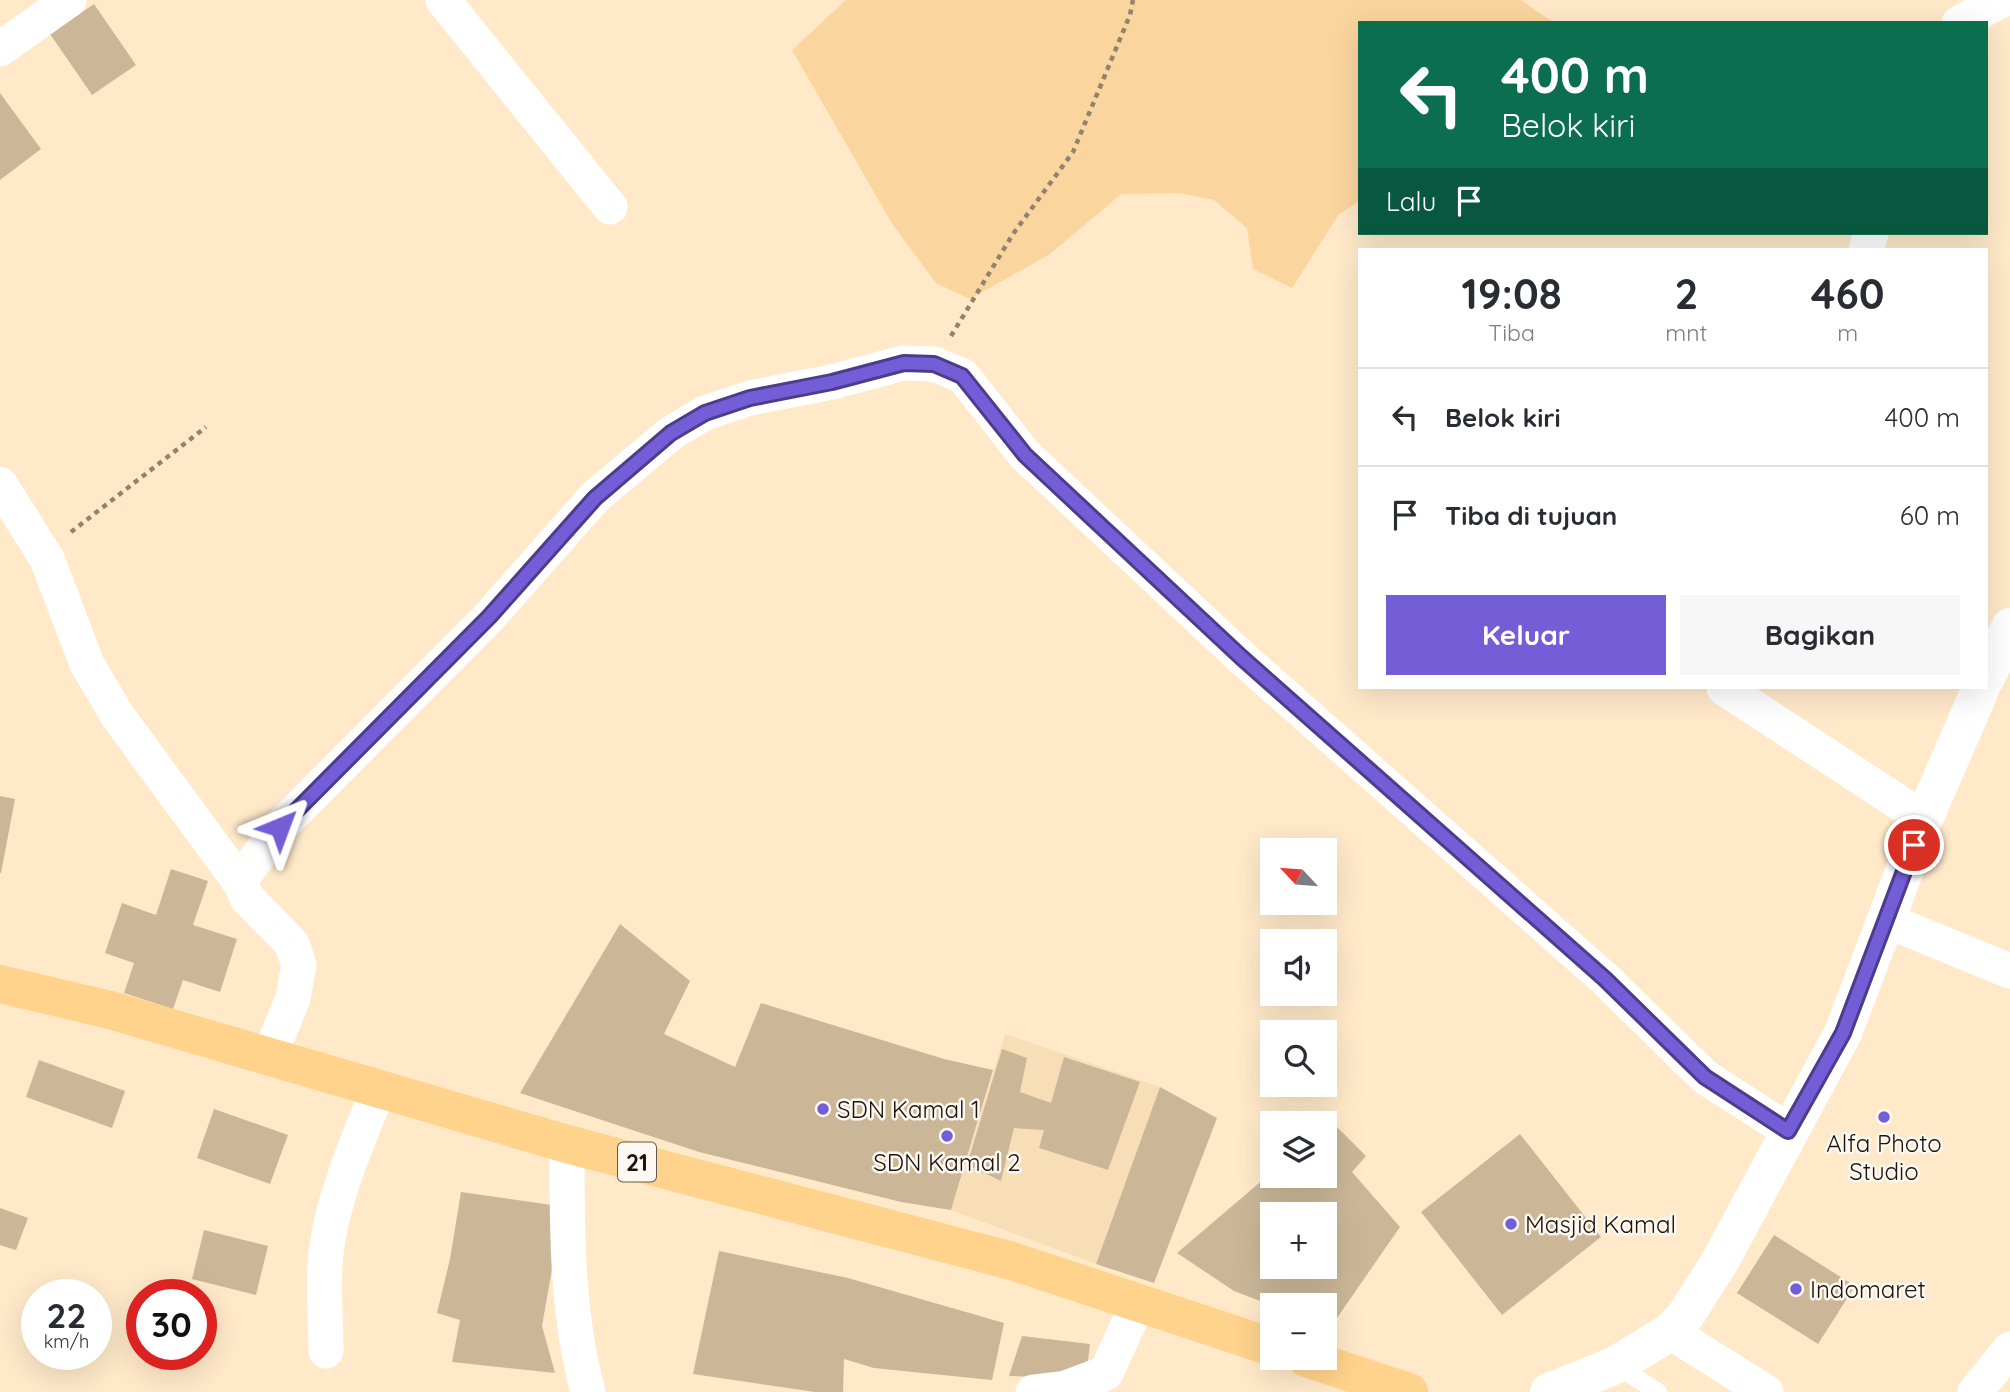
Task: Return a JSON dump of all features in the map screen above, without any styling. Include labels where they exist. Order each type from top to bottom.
[{"type":"highway","name":"21","points":[[0,984],[110,1010],[567,1144],[1012,1261],[1260,1343]]},
{"type":"highway","points":[[1337,1368],[1409,1392]]},
{"type":"main road","points":[[1988,674],[2010,627]]},
{"type":"main road","points":[[1549,1392],[1616,1365],[1670,1332],[1685,1316],[1719,1263],[1843,1033],[1924,819],[1982,689]]},
{"type":"street","points":[[0,49],[69,0]]},
{"type":"street","points":[[443,0],[610,207]]},
{"type":"street","points":[[1963,21],[2002,0]]},
{"type":"street","points":[[242,884],[252,862],[280,827],[489,617],[595,498],[671,433],[705,413],[750,398],[832,382],[904,363],[934,364],[962,376],[1025,455],[1241,657],[1605,979],[1705,1077],[1788,1131]]},
{"type":"street","points":[[0,484],[47,559],[87,664],[117,715],[242,884],[247,898],[292,944],[299,965],[293,998],[269,1057]]},
{"type":"street","points":[[1726,689],[1924,819]]},
{"type":"street","points":[[1886,924],[1905,928],[2008,965]]},
{"type":"street","points":[[326,1351],[325,1255],[345,1172],[379,1088]]},
{"type":"street","points":[[567,1144],[567,1261],[578,1354],[588,1392]]},
{"type":"street","points":[[1033,1392],[1066,1388],[1106,1373],[1138,1303]]},
{"type":"street","points":[[1670,1332],[1766,1392]]},
{"type":"street","points":[[1975,1392],[2010,1349]]},
{"type":"lane","points":[[1616,1365],[1658,1392]]},
{"type":"path","points":[[934,364],[1013,234],[1073,152],[1130,15],[1133,0]]},
{"type":"path","points":[[47,559],[71,533],[206,427]]},
{"type":"shaded area","points":[[846,0],[1521,0],[1551,21],[1358,21],[1358,202],[1339,214],[1292,288],[1253,269],[1247,228],[1214,200],[1180,193],[1121,194],[1050,254],[970,299],[936,283],[893,225],[792,50]]},
{"type":"shaded area","points":[[1005,1034],[1160,1087],[1096,1264],[951,1210]]},
{"type":"building","points":[[94,4],[136,65],[92,95],[50,34]]},
{"type":"building","points":[[0,93],[41,149],[0,180]]},
{"type":"building","points":[[0,796],[15,799],[1,873],[0,873]]},
{"type":"building","points":[[171,869],[208,881],[193,925],[237,939],[220,992],[183,980],[173,1009],[124,993],[134,963],[105,953],[122,903],[156,915]]},
{"type":"building","points":[[620,924],[690,981],[664,1034],[735,1067],[761,1003],[944,1059],[993,1070],[951,1210],[901,1202],[699,1152],[520,1093]]},
{"type":"building","points":[[1002,1049],[1027,1058],[1020,1092],[1051,1103],[1064,1057],[1140,1082],[1108,1170],[1039,1148],[1044,1130],[1014,1128],[1001,1181],[967,1165]]},
{"type":"building","points":[[39,1060],[125,1091],[112,1128],[26,1097]]},
{"type":"building","points":[[1160,1087],[1217,1118],[1154,1283],[1096,1264]]},
{"type":"building","points":[[214,1109],[288,1135],[270,1184],[197,1158]]},
{"type":"building","points":[[1337,1127],[1366,1156],[1352,1172],[1400,1227],[1337,1318],[1337,1293],[1260,1293],[1260,1301],[1234,1291],[1177,1253],[1260,1182],[1260,1188],[1337,1188]]},
{"type":"building","name":"Masjid Kamal","points":[[1520,1134],[1601,1237],[1502,1315],[1421,1212]]},
{"type":"building","points":[[461,1192],[552,1205],[552,1269],[542,1326],[555,1373],[452,1362],[460,1320],[437,1313],[450,1259]]},
{"type":"building","points":[[0,1208],[28,1218],[16,1250],[0,1245]]},
{"type":"building","points":[[204,1230],[268,1246],[256,1295],[217,1285],[217,1279],[192,1279]]},
{"type":"building","name":"Indomaret","points":[[1774,1235],[1855,1286],[1818,1344],[1737,1293]]},
{"type":"building","points":[[719,1251],[848,1278],[1004,1323],[992,1380],[874,1368],[844,1359],[843,1392],[815,1392],[693,1374]]},
{"type":"building","points":[[1022,1336],[1090,1344],[1088,1361],[1051,1377],[1009,1376]]},
{"type":"place","name":"SDN Kamal 1","points":[[823,1109]]},
{"type":"place","name":"Alfa Photo Studio","points":[[1884,1117]]},
{"type":"place","name":"SDN Kamal 2","points":[[947,1136]]},
{"type":"place","name":"Masjid Kamal","points":[[1511,1224]]},
{"type":"place","name":"Indomaret","points":[[1796,1289]]},
{"type":"route","points":[[280,827],[489,617],[595,498],[671,433],[705,413],[750,398],[832,382],[904,363],[934,364],[962,376],[1025,455],[1241,657],[1605,979],[1705,1077],[1788,1131],[1843,1033],[1914,845]]}]
